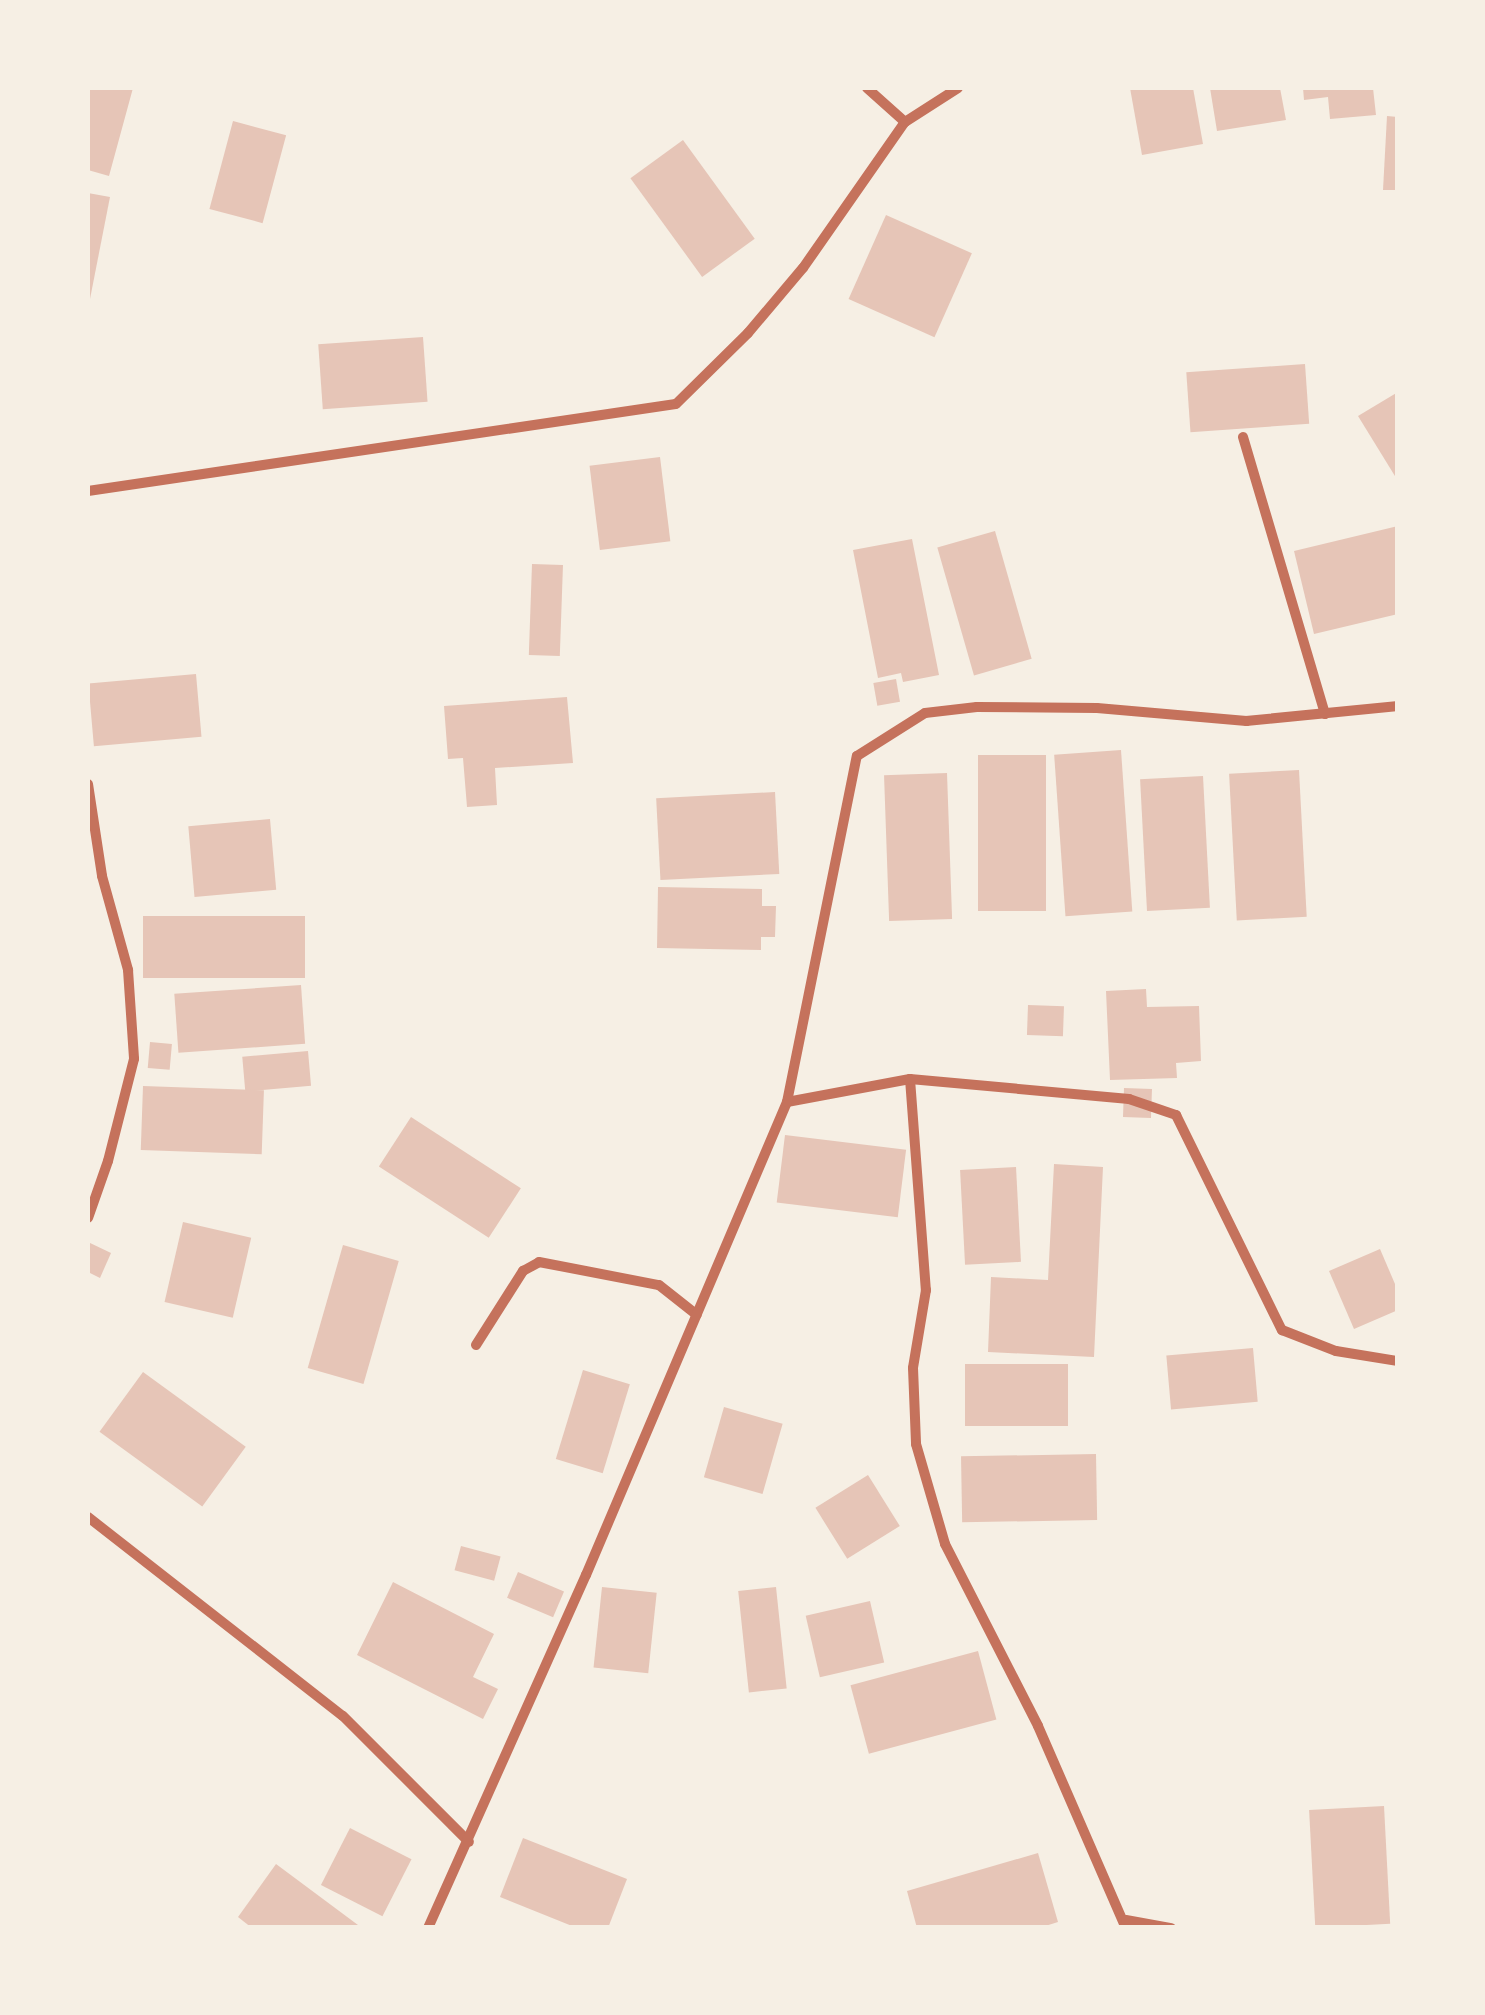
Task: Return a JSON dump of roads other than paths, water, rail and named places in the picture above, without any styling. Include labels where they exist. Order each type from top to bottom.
[{"type":"street","points":[[867,88],[905,122]]},
{"type":"street","points":[[88,491],[676,404],[748,332],[803,268],[905,122],[958,88]]},
{"type":"street","points":[[1243,438],[1325,714]]},
{"type":"street","points":[[428,1928],[697,1316],[786,1102],[857,756],[924,713],[977,707],[1097,708],[1246,721],[1398,706]]},
{"type":"street","points":[[88,784],[102,876],[128,970],[134,1058],[108,1161],[88,1218]]},
{"type":"street","points":[[786,1102],[910,1079],[1129,1099],[1176,1115],[1282,1330],[1336,1351],[1398,1361]]},
{"type":"street","points":[[910,1079],[926,1290],[913,1368],[916,1444],[945,1544],[1038,1726],[1126,1924],[1171,1928]]},
{"type":"street","points":[[476,1344],[523,1270],[539,1262],[659,1285],[697,1316]]},
{"type":"street","points":[[88,1517],[342,1716],[469,1842]]}]
